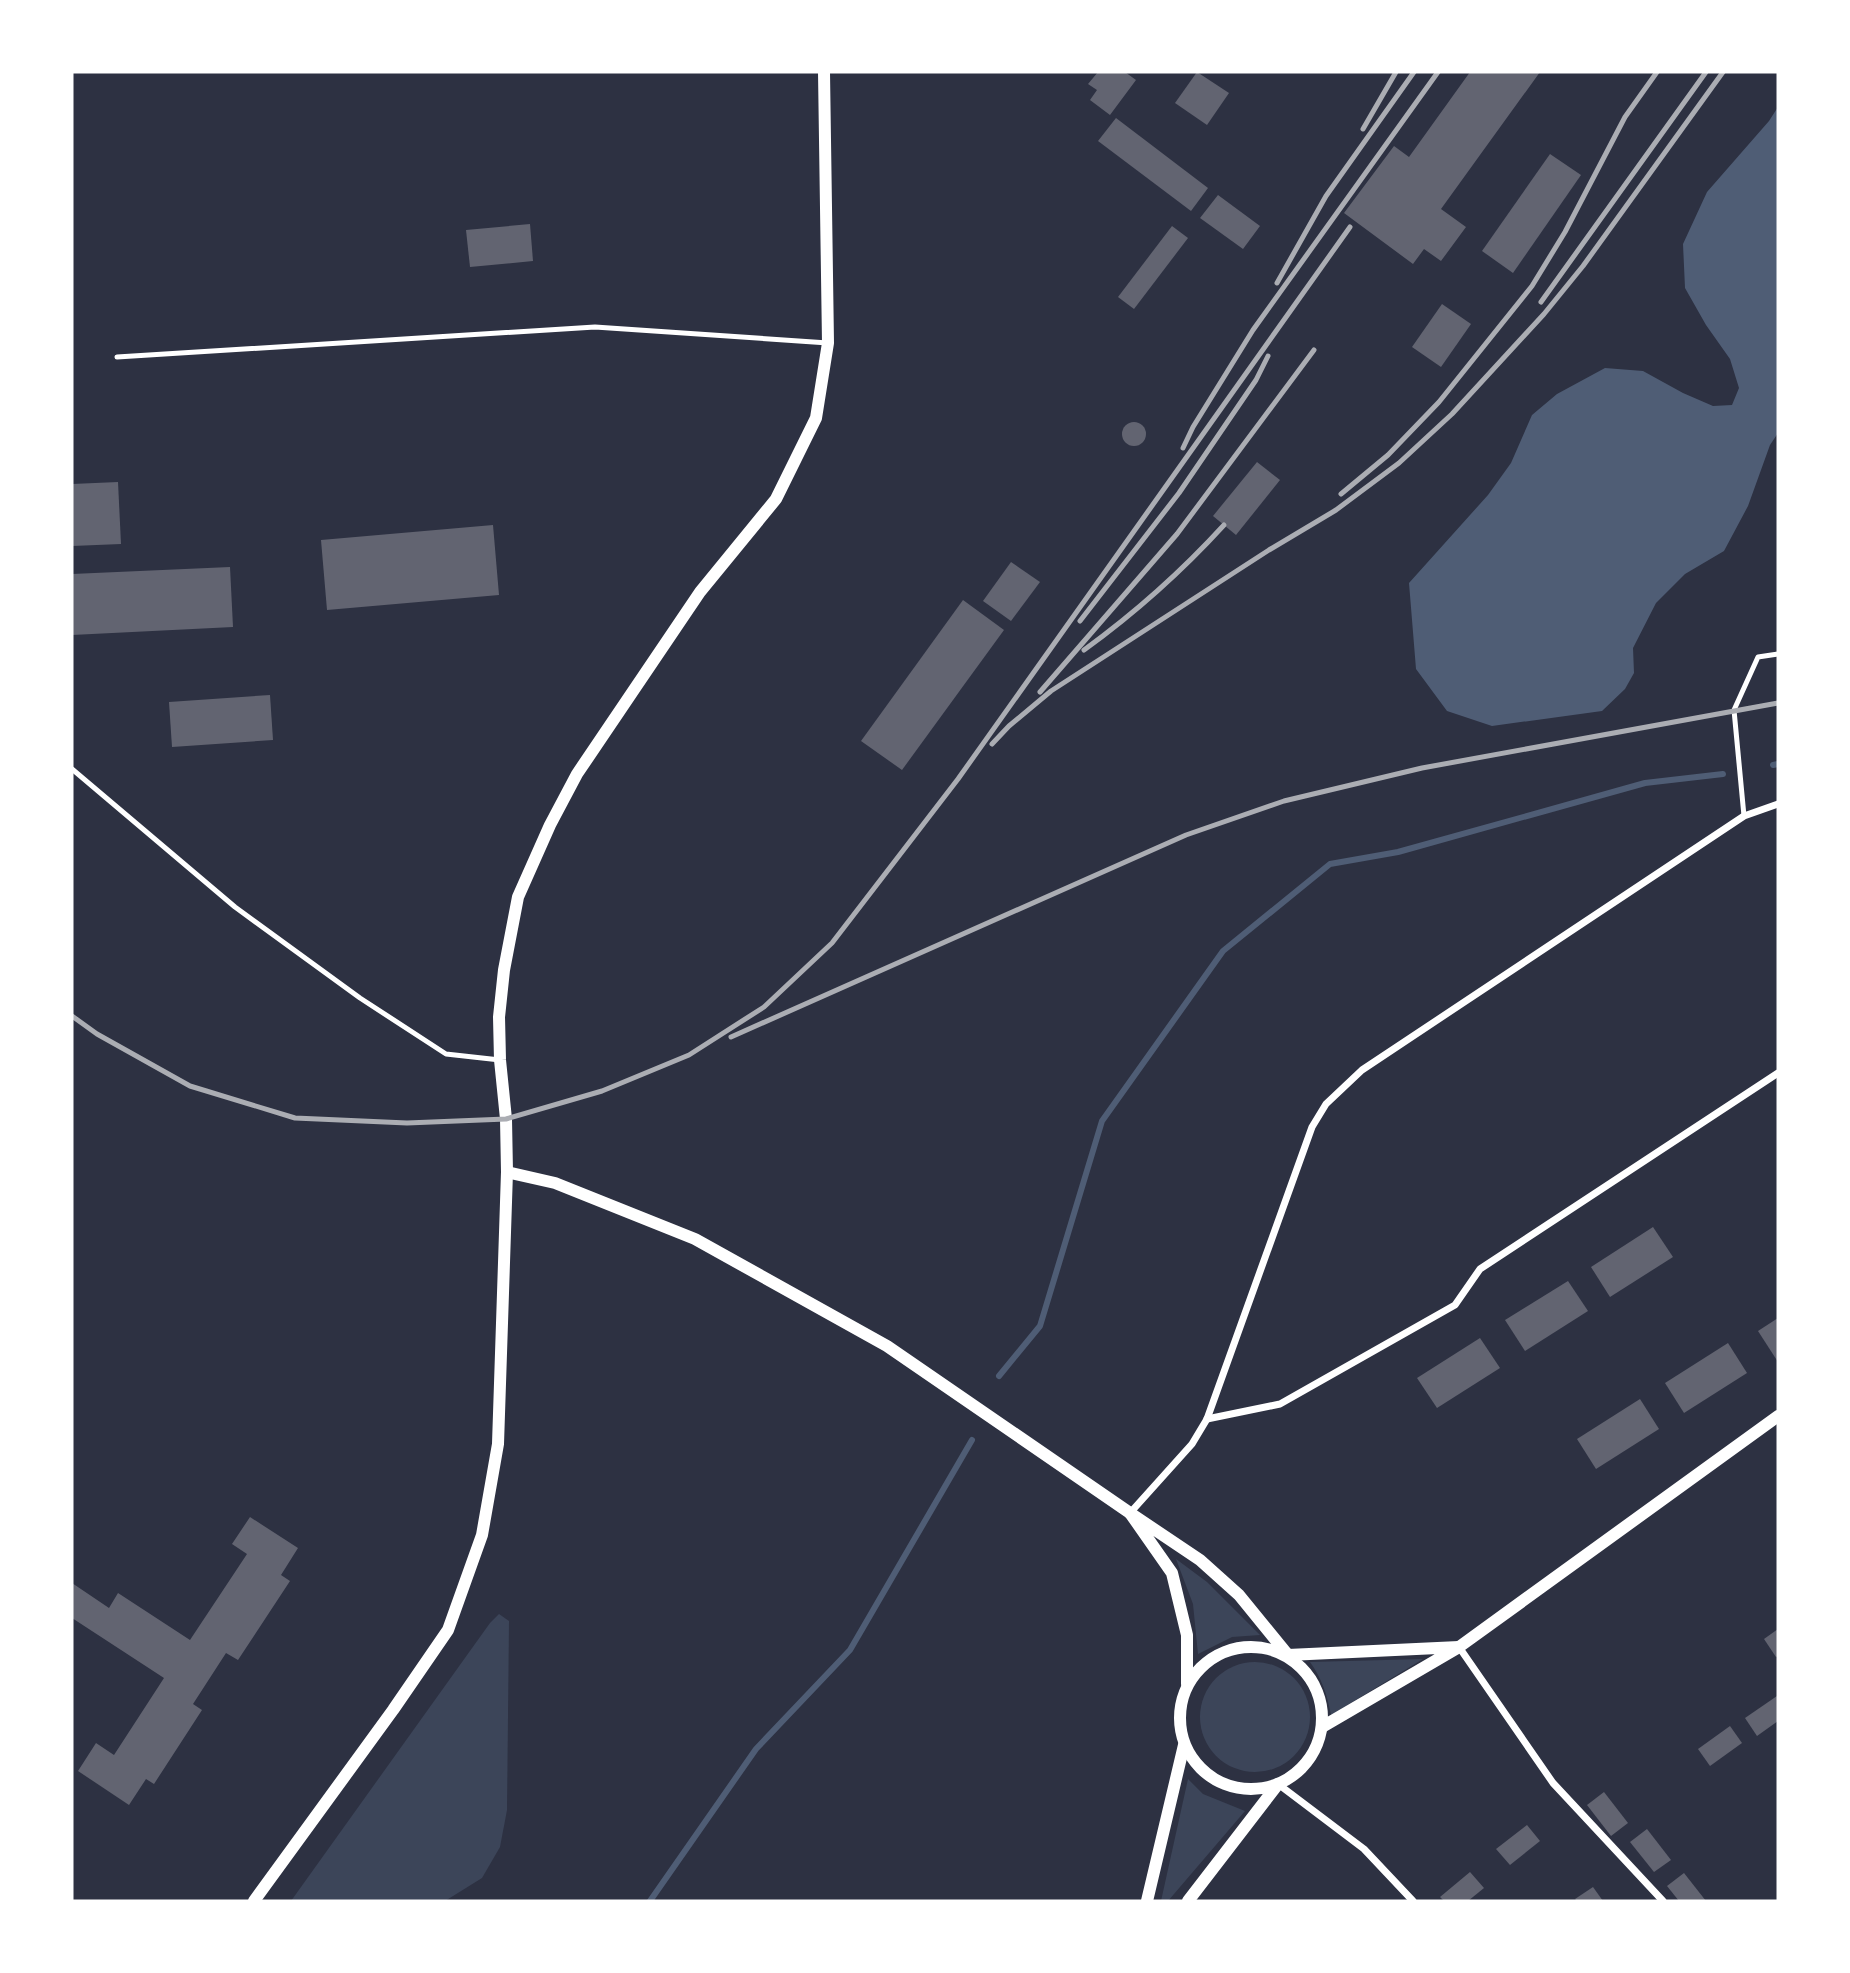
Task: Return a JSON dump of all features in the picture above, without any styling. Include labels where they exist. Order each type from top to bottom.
[{"type":"street","points":[[254,1901],[394,1710],[448,1630],[482,1535],[498,1444],[507,1172],[499,1017],[504,970],[518,897],[550,825],[577,774],[700,592],[776,499],[816,418],[828,343],[824,72]]},
{"type":"street","points":[[1130,1513],[1192,1444],[1207,1419],[1312,1127],[1326,1104],[1362,1070],[1744,816],[1778,804]]},
{"type":"street","points":[[1207,1419],[1280,1404],[1455,1305],[1479,1269],[1778,1073]]},
{"type":"street","points":[[507,1172],[555,1183],[695,1239],[887,1346],[1210,1569],[1239,1595],[1288,1655],[1303,1669],[1315,1686],[1322,1706],[1322,1727],[1317,1745],[1308,1762],[1294,1775],[1278,1784],[1256,1789],[1233,1787],[1212,1779],[1195,1764],[1184,1745],[1179,1724],[1180,1703],[1187,1684],[1201,1665],[1220,1653],[1242,1647],[1265,1648],[1288,1655],[1459,1647]]},
{"type":"street","points":[[1322,1727],[1459,1647],[1778,1416]]},
{"type":"street","points":[[1130,1513],[1172,1573],[1187,1635],[1187,1684]]},
{"type":"street","points":[[1459,1647],[1553,1783],[1663,1901]]},
{"type":"street","points":[[1147,1901],[1184,1745]]},
{"type":"street","points":[[1188,1901],[1278,1784]]},
{"type":"street","points":[[1278,1784],[1364,1849],[1413,1901]]},
{"type":"lane","points":[[117,357],[595,327],[828,343]]},
{"type":"lane","points":[[1744,816],[1734,710],[1758,657],[1778,654]]},
{"type":"lane","points":[[72,769],[235,907],[360,998],[446,1054],[500,1060]]},
{"type":"shaded area","points":[[1778,107],[1778,433],[1770,445],[1748,506],[1724,551],[1685,574],[1656,603],[1633,648],[1634,673],[1625,689],[1602,711],[1492,726],[1447,711],[1416,669],[1409,583],[1488,495],[1511,463],[1532,415],[1557,394],[1605,368],[1643,371],[1713,406],[1732,405],[1739,388],[1730,359],[1685,288],[1683,244],[1707,192]]},
{"type":"shaded area","points":[[1176,1559],[1207,1582],[1260,1635],[1232,1637],[1198,1654],[1193,1604]]},
{"type":"shaded area","points":[[499,1614],[509,1621],[507,1810],[500,1847],[482,1878],[445,1901],[291,1901],[490,1623]]},
{"type":"shaded area","points":[[1423,1659],[1331,1715],[1324,1687],[1310,1662]]},
{"type":"shaded area","points":[[1255,1662],[1276,1666],[1294,1678],[1306,1696],[1310,1717],[1306,1738],[1294,1756],[1276,1768],[1255,1772],[1234,1768],[1216,1756],[1204,1738],[1200,1717],[1204,1696],[1216,1678],[1234,1666]]},
{"type":"shaded area","points":[[1188,1779],[1203,1794],[1245,1811],[1168,1901],[1161,1901]]},
{"type":"building","points":[[1098,72],[1125,72],[1136,80],[1110,115],[1090,100],[1097,90],[1088,84]]},
{"type":"building","points":[[1197,72],[1229,93],[1207,125],[1175,103]]},
{"type":"building","points":[[1470,72],[1540,72],[1441,209],[1466,227],[1441,261],[1424,249],[1413,264],[1344,213],[1394,146],[1409,157]]},
{"type":"building","points":[[1116,118],[1208,188],[1191,211],[1098,141]]},
{"type":"building","points":[[1550,154],[1581,175],[1513,273],[1482,251]]},
{"type":"building","points":[[1218,195],[1260,226],[1243,249],[1200,218]]},
{"type":"building","points":[[530,224],[533,261],[470,267],[466,230]]},
{"type":"building","points":[[1172,226],[1188,238],[1134,309],[1118,297]]},
{"type":"building","points":[[1442,304],[1471,324],[1441,367],[1412,347]]},
{"type":"building","points":[[1134,422],[1143,425],[1146,434],[1143,443],[1134,446],[1125,443],[1122,434],[1125,425]]},
{"type":"building","points":[[1257,462],[1280,480],[1236,535],[1213,516]]},
{"type":"building","points":[[118,482],[121,544],[72,546],[72,484]]},
{"type":"building","points":[[493,525],[499,595],[327,610],[321,540]]},
{"type":"building","points":[[1011,562],[1040,582],[1011,621],[983,601]]},
{"type":"building","points":[[230,567],[233,627],[72,635],[72,574]]},
{"type":"building","points":[[963,600],[1004,630],[902,770],[861,741]]},
{"type":"building","points":[[270,695],[273,740],[172,747],[169,702]]},
{"type":"building","points":[[1653,1227],[1673,1257],[1610,1297],[1591,1267]]},
{"type":"building","points":[[1568,1281],[1588,1311],[1525,1351],[1505,1320]]},
{"type":"building","points":[[1778,1318],[1778,1362],[1758,1331]]},
{"type":"building","points":[[1480,1338],[1500,1368],[1437,1408],[1417,1378]]},
{"type":"building","points":[[1728,1343],[1747,1373],[1684,1413],[1665,1383]]},
{"type":"building","points":[[1640,1399],[1659,1429],[1596,1469],[1577,1439]]},
{"type":"building","points":[[250,1517],[298,1548],[281,1575],[290,1581],[238,1660],[226,1653],[193,1704],[202,1710],[154,1784],[146,1779],[129,1805],[78,1771],[96,1743],[114,1755],[164,1678],[72,1618],[72,1583],[109,1608],[118,1593],[190,1640],[247,1554],[232,1544]]},
{"type":"building","points":[[1778,1629],[1778,1656],[1776,1657],[1764,1639]]},
{"type":"building","points":[[1777,1696],[1778,1721],[1757,1736],[1745,1718]]},
{"type":"building","points":[[1730,1726],[1742,1743],[1710,1766],[1698,1749]]},
{"type":"building","points":[[1604,1792],[1628,1823],[1611,1836],[1587,1805]]},
{"type":"building","points":[[1527,1825],[1540,1841],[1510,1865],[1496,1849]]},
{"type":"building","points":[[1647,1829],[1671,1860],[1654,1872],[1630,1842]]},
{"type":"building","points":[[1470,1872],[1484,1888],[1468,1901],[1444,1901],[1440,1897]]},
{"type":"building","points":[[1684,1873],[1706,1901],[1679,1901],[1667,1886]]},
{"type":"building","points":[[1593,1887],[1603,1901],[1575,1899]]},
{"type":"waterway","points":[[1773,765],[1778,764]]},
{"type":"waterway","points":[[999,1376],[1040,1326],[1102,1121],[1223,951],[1330,864],[1398,852],[1645,783],[1723,774]]},
{"type":"waterway","points":[[650,1901],[756,1749],[850,1650],[972,1440]]},
{"type":"railway","points":[[1363,129],[1396,72]]},
{"type":"railway","points":[[1277,283],[1326,196],[1414,72]]},
{"type":"railway","points":[[1183,448],[1193,427],[1253,330],[1438,72]]},
{"type":"railway","points":[[1341,494],[1388,455],[1439,402],[1532,286],[1565,232],[1625,117],[1657,72]]},
{"type":"railway","points":[[1541,302],[1706,72]]},
{"type":"railway","points":[[992,744],[1051,691],[1269,550],[1336,510],[1399,463],[1452,414],[1544,314],[1583,266],[1723,72]]},
{"type":"railway","points":[[72,1016],[97,1034],[190,1086],[295,1118],[407,1123],[506,1119],[602,1091],[689,1055],[764,1007],[832,943],[958,779],[1350,227]]},
{"type":"railway","points":[[1040,692],[1177,534],[1314,350]]},
{"type":"railway","points":[[1080,621],[1179,493],[1256,380],[1268,356]]},
{"type":"railway","points":[[1084,650],[1157,591],[1224,525]]},
{"type":"railway","points":[[731,1037],[1186,835],[1284,801],[1422,768],[1778,703]]}]
